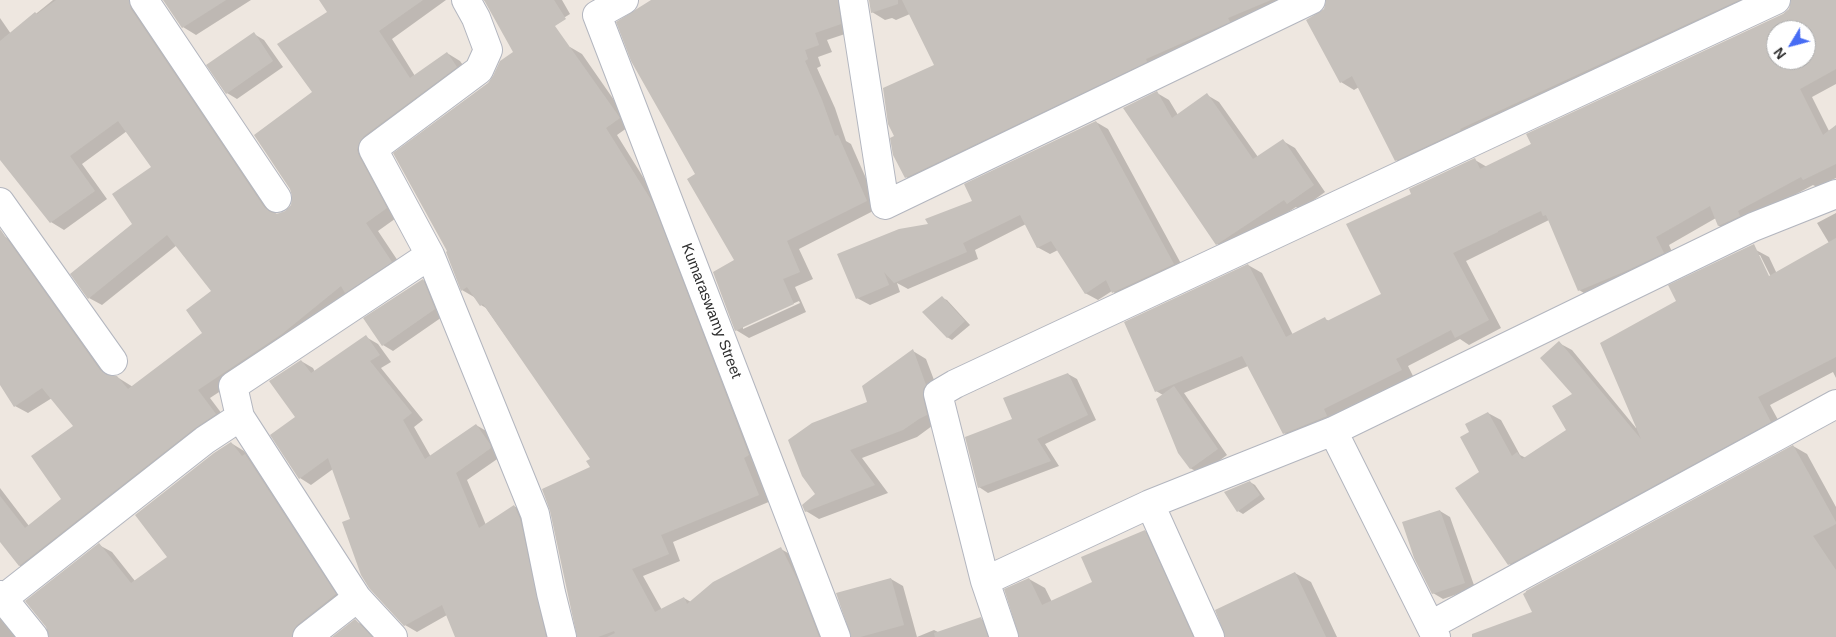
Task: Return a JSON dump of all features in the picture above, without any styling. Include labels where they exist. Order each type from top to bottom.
[{"type":"street","points":[[144,0],[277,198]]},
{"type":"street","points":[[466,0],[476,18],[488,50],[479,70],[373,149],[430,255],[535,514],[562,637]]},
{"type":"street","name":"Kumaraswamy Street","points":[[624,0],[597,15],[836,637]]},
{"type":"street","points":[[853,0],[885,204],[1311,0]]},
{"type":"street","points":[[1004,637],[985,581],[938,394],[964,380],[1776,0]]},
{"type":"street","points":[[985,581],[1150,504],[1333,431],[1753,227],[1836,194]]},
{"type":"street","points":[[0,202],[113,361]]},
{"type":"street","points":[[393,637],[357,598],[240,417],[233,386],[430,255]]},
{"type":"street","points":[[1333,431],[1434,631],[1836,404]]},
{"type":"street","points":[[34,637],[1,598],[205,440],[240,417]]},
{"type":"street","points":[[1150,504],[1210,637]]},
{"type":"street","points":[[307,637],[357,598]]},
{"type":"building","points":[[56,0],[129,0],[131,9],[264,207],[270,212],[278,214],[285,211],[291,205],[292,196],[290,189],[254,135],[312,92],[277,44],[327,12],[319,0],[423,0],[379,31],[410,78],[447,52],[457,67],[364,136],[359,143],[357,150],[359,156],[387,208],[366,223],[392,262],[345,293],[341,286],[282,334],[198,390],[216,414],[195,428],[19,566],[0,542],[0,496],[25,528],[61,499],[31,456],[73,426],[42,388],[14,407],[0,385],[0,229],[100,370],[107,375],[117,376],[128,389],[202,333],[186,310],[211,291],[167,235],[88,299],[70,274],[132,224],[112,194],[151,167],[118,121],[70,156],[95,191],[50,223],[0,160],[0,41],[35,12],[37,14]]},
{"type":"building","points":[[163,0],[226,0],[182,28]]},
{"type":"building","points":[[484,0],[554,0],[566,19],[555,26],[620,118],[606,128],[653,203],[749,455],[744,458],[759,495],[661,535],[669,554],[632,569],[655,612],[684,597],[687,604],[713,582],[781,547],[798,581],[819,637],[607,637],[615,633],[614,631],[598,637],[577,637],[550,511],[542,489],[590,467],[586,461],[590,459],[483,304],[480,306],[467,287],[461,291],[447,251],[393,153],[488,83],[500,61],[513,52]]},
{"type":"building","points":[[651,0],[838,0],[841,24],[815,33],[819,45],[805,50],[808,59],[805,61],[835,136],[838,135],[867,201],[787,241],[800,272],[783,279],[794,304],[735,331],[713,272],[734,260],[687,179],[695,174],[631,61],[616,22]]},
{"type":"building","points":[[869,0],[898,0],[898,4],[871,13]]},
{"type":"building","points":[[902,0],[1271,0],[1228,18],[1230,22],[1146,59],[1147,62],[905,178],[893,155],[890,138],[894,136],[888,124],[883,88],[934,65]]},
{"type":"building","points":[[1326,0],[1739,0],[1395,161],[1352,76],[1340,83],[1306,20],[1324,9]]},
{"type":"building","points":[[1791,0],[1836,0],[1836,69],[1800,89],[1823,135],[1836,125],[1836,164],[1803,180],[1801,177],[1738,211],[1740,216],[1718,226],[1710,206],[1656,237],[1664,253],[1578,291],[1546,215],[1543,216],[1541,211],[1498,231],[1453,253],[1489,320],[1455,338],[1451,330],[1396,359],[1402,370],[1324,409],[1327,416],[1283,434],[1242,356],[1155,392],[1124,322],[1248,264],[1286,337],[1325,317],[1327,321],[1381,294],[1346,224],[1411,194],[1409,189],[1475,158],[1480,169],[1531,144],[1526,134],[1766,22],[1766,70],[1816,70],[1816,20],[1770,20],[1789,9]]},
{"type":"building","points":[[254,32],[273,61],[226,94],[206,65]]},
{"type":"building","points":[[1157,91],[1172,118],[1207,93],[1253,159],[1283,139],[1314,185],[1287,204],[1284,200],[1216,245],[1123,108]]},
{"type":"building","points":[[1096,121],[1174,264],[1112,293],[1106,280],[1085,294],[1051,241],[1037,248],[1020,215],[963,243],[967,252],[894,283],[884,272],[889,285],[856,299],[837,254],[899,229],[928,224],[925,219],[972,201],[964,184]]},
{"type":"building","points":[[1836,238],[1836,357],[1758,397],[1771,422],[1508,565],[1455,488],[1479,472],[1460,437],[1469,432],[1465,424],[1488,412],[1512,456],[1517,452],[1522,459],[1566,430],[1552,406],[1572,394],[1540,358],[1559,341],[1641,439],[1600,343],[1676,301],[1668,285],[1754,244],[1769,276]]},
{"type":"building","points":[[423,279],[435,309],[382,346],[363,318]]},
{"type":"building","points":[[942,296],[965,321],[947,338],[922,312]]},
{"type":"building","points":[[366,335],[380,355],[370,361],[412,413],[403,420],[425,459],[476,424],[490,444],[491,448],[456,473],[479,528],[514,505],[520,519],[546,637],[455,637],[442,605],[404,626],[369,588],[361,575],[342,522],[350,519],[328,458],[299,479],[270,435],[295,417],[269,381],[301,360],[311,373]]},
{"type":"building","points":[[913,349],[926,385],[923,389],[923,397],[927,415],[903,430],[850,450],[875,485],[805,512],[802,505],[815,494],[802,476],[788,440],[812,423],[867,402],[862,386]]},
{"type":"building","points":[[1068,373],[1088,415],[1037,439],[1051,461],[978,488],[965,437],[1012,419],[1003,398]]},
{"type":"building","points":[[1174,386],[1218,449],[1190,469],[1178,453],[1156,399]]},
{"type":"building","points":[[231,442],[242,456],[245,454],[336,594],[297,625],[292,637],[49,637],[46,627],[25,601],[99,543],[131,583],[167,557],[135,515],[214,453]]},
{"type":"building","points":[[1793,445],[1836,522],[1836,524],[1813,536],[1836,570],[1836,637],[1472,637],[1472,634],[1532,612],[1523,594],[1526,591]]},
{"type":"building","points":[[1250,481],[1260,495],[1237,512],[1224,492]]},
{"type":"building","points":[[1440,510],[1465,583],[1432,594],[1414,558],[1402,522]]},
{"type":"building","points":[[1145,530],[1193,637],[1019,637],[1004,589],[1029,578],[1042,605],[1092,582],[1081,557]]},
{"type":"building","points":[[1295,572],[1326,637],[1225,637],[1215,610]]},
{"type":"building","points":[[891,578],[904,625],[860,637],[851,637],[836,593]]},
{"type":"building","points":[[981,617],[988,637],[935,637],[934,633]]},
{"type":"building","points":[[355,619],[372,637],[332,637]]}]
